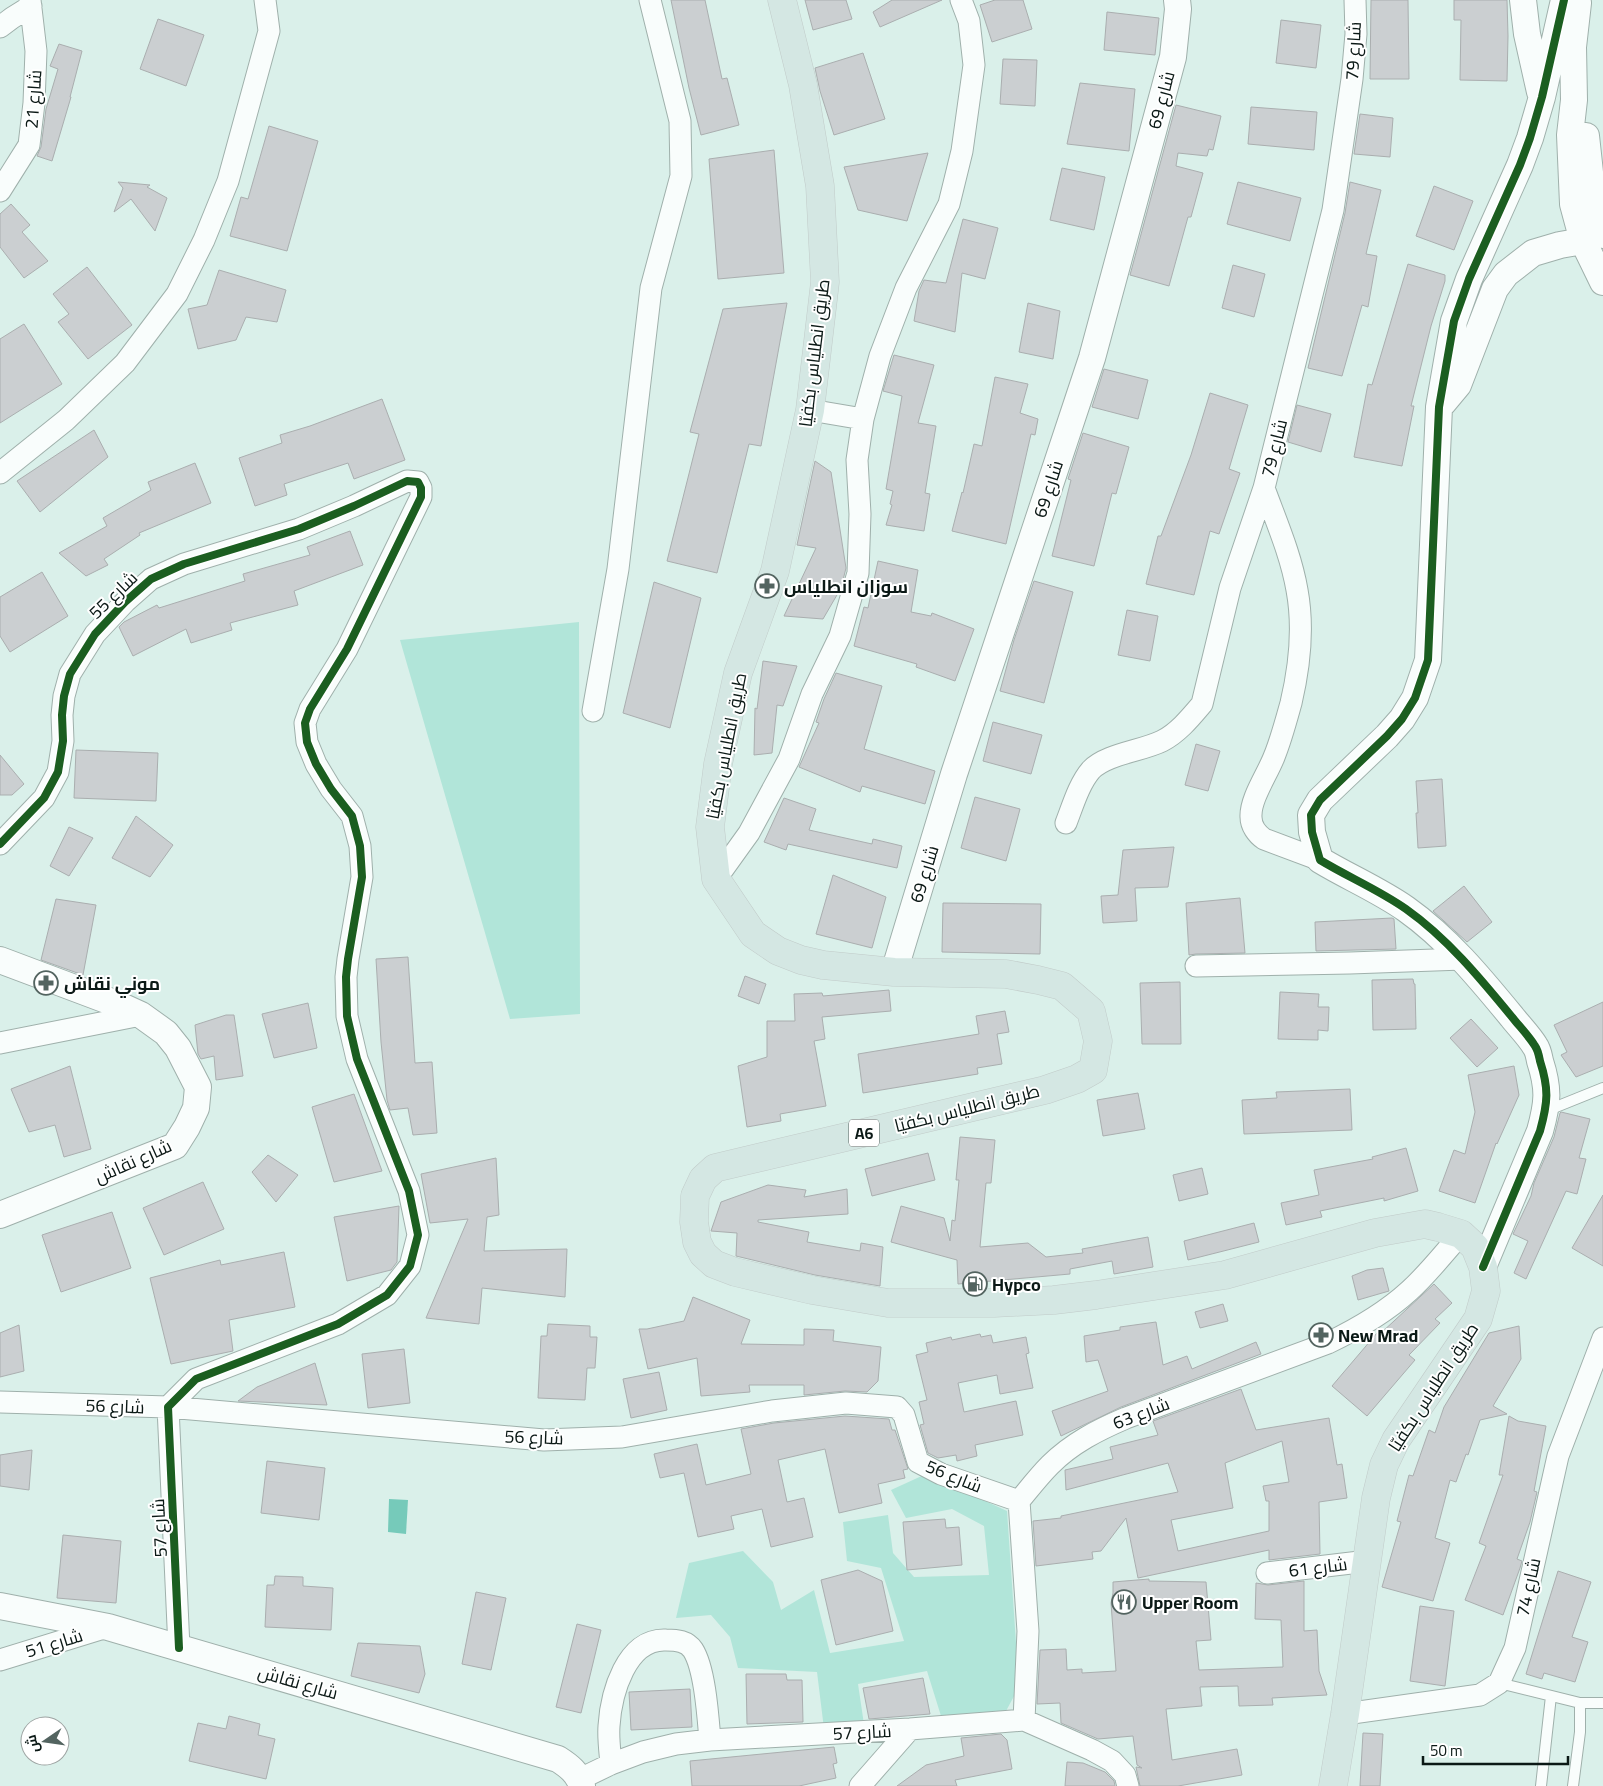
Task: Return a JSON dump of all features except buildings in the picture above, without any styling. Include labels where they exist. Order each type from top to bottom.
[{"type":"highway","name":"طريق انطلياس بكفيّا","points":[[782,0],[803,85],[820,186],[825,282],[810,410],[775,571],[738,672],[718,764],[710,827],[716,879],[753,934],[778,951],[801,960],[823,965],[894,972],[1006,974],[1062,986],[1091,1011],[1098,1041],[1093,1070],[1078,1079],[1044,1090],[715,1168],[703,1179],[695,1196],[694,1222],[697,1242],[703,1254],[714,1264],[735,1272],[802,1288],[888,1303],[994,1303],[1054,1300],[1225,1276],[1375,1233],[1425,1224],[1461,1234],[1475,1247],[1483,1267],[1486,1291],[1478,1319],[1396,1440],[1384,1465],[1376,1498],[1333,1786]]},
{"type":"street","points":[[0,473],[66,420],[125,363],[178,294],[204,240],[228,181],[269,31],[265,0]]},
{"type":"street","points":[[593,711],[618,569],[651,288],[682,176],[680,121],[650,0]]},
{"type":"street","points":[[716,879],[749,833],[789,759],[812,694],[840,636],[858,573],[860,514],[857,460],[864,419],[880,356],[906,288],[949,204],[962,151],[974,65],[969,21],[961,0]]},
{"type":"street","name":"شارع 69","points":[[894,972],[958,765],[1092,358],[1173,57],[1178,9],[1177,0]]},
{"type":"street","name":"شارع 79","points":[[1066,822],[1083,781],[1092,769],[1112,758],[1163,741],[1191,717],[1202,704],[1230,588],[1264,488],[1333,210],[1352,79],[1356,34],[1355,0]]},
{"type":"street","points":[[1523,0],[1527,34],[1542,97]]},
{"type":"street","points":[[1320,860],[1312,832],[1311,815],[1320,800],[1387,736],[1402,719],[1415,698],[1428,660],[1439,407],[1454,321],[1469,279],[1520,165],[1542,97],[1564,0]]},
{"type":"street","points":[[1579,0],[1573,46],[1574,100],[1570,135],[1573,204],[1593,238],[1603,282]]},
{"type":"street","points":[[0,27],[31,3]]},
{"type":"street","name":"شارع 21","points":[[0,191],[29,145],[34,103],[36,51],[31,3]]},
{"type":"street","points":[[1439,407],[1458,385],[1495,289],[1506,274],[1533,253],[1593,238]]},
{"type":"street","points":[[810,410],[864,419]]},
{"type":"street","name":"شارع 55","points":[[0,844],[44,798],[58,772],[63,741],[62,715],[64,696],[70,674],[95,634],[125,602],[152,579],[184,564],[299,529],[407,481],[418,482],[422,498],[347,649],[310,708],[305,723],[307,742],[313,757],[331,790],[352,816],[360,846],[362,877],[346,977],[348,1016],[357,1059],[409,1191],[418,1235],[410,1266],[387,1295],[338,1324],[196,1379],[168,1407]]},
{"type":"street","points":[[1264,488],[1285,547],[1297,589],[1301,634],[1299,667],[1290,704],[1274,757],[1252,805],[1250,819],[1256,833],[1264,839],[1320,860],[1373,888],[1429,926],[1462,959],[1536,1047],[1545,1076],[1548,1097],[1540,1131],[1483,1267]]},
{"type":"street","points":[[1196,966],[1350,964],[1462,959]]},
{"type":"street","name":"شارع نقاش","points":[[0,960],[96,995],[141,1015],[166,1033],[178,1048],[198,1087],[196,1108],[175,1146],[0,1215]]},
{"type":"street","points":[[0,1043],[141,1015]]},
{"type":"street","name":"شارع 63","points":[[1019,1501],[1051,1465],[1070,1448],[1099,1429],[1328,1343],[1371,1320],[1410,1291],[1461,1234]]},
{"type":"street","name":"شارع 74","points":[[1500,1683],[1515,1648],[1558,1456],[1603,1338]]},
{"type":"street","name":"شارع 56","points":[[0,1402],[168,1407],[544,1440],[622,1437],[772,1411],[846,1403],[897,1407],[904,1415],[918,1462],[942,1474],[1019,1501]]},
{"type":"street","name":"شارع 57","points":[[168,1407],[179,1648]]},
{"type":"street","points":[[1019,1501],[1028,1630],[1024,1720]]},
{"type":"street","name":"شارع 61","points":[[1267,1573],[1368,1561]]},
{"type":"street","name":"شارع نقاش","points":[[0,1606],[108,1627],[558,1759],[570,1766],[581,1783]]},
{"type":"street","name":"شارع 51","points":[[0,1660],[108,1627]]},
{"type":"street","points":[[611,1764],[608,1726],[620,1676],[629,1658],[638,1650],[649,1643],[664,1639],[684,1642],[693,1650],[699,1665],[708,1710],[710,1740]]},
{"type":"street","points":[[1345,1714],[1480,1695],[1500,1683]]},
{"type":"street","name":"شارع 57","points":[[581,1783],[611,1764],[676,1744],[710,1740],[910,1729],[1024,1720],[1092,1750],[1112,1761],[1125,1775],[1128,1786]]},
{"type":"street","points":[[860,1786],[910,1729]]},
{"type":"lane","points":[[1545,1112],[1603,1088]]},
{"type":"lane","points":[[1500,1683],[1580,1703],[1603,1703]]},
{"type":"lane","points":[[1541,1786],[1551,1696]]},
{"type":"lane","points":[[1573,1786],[1580,1732],[1580,1703]]},
{"type":"shaded area","points":[[579,622],[580,1014],[510,1019],[400,640]]},
{"type":"shaded area","points":[[926,1474],[1007,1511],[1019,1687],[1006,1711],[941,1716],[927,1671],[858,1684],[865,1731],[825,1737],[817,1672],[738,1668],[730,1637],[711,1615],[676,1618],[689,1563],[743,1551],[773,1582],[781,1610],[814,1590],[830,1653],[904,1641],[881,1568],[847,1561],[843,1522],[888,1515],[893,1553],[914,1577],[989,1575],[984,1526],[952,1509],[906,1518],[891,1490]]},
{"type":"shaded area","points":[[389,1499],[408,1500],[406,1534],[388,1532]]},
{"type":"cycle path","points":[[1483,1267],[1543,1121],[1546,1088],[1538,1051],[1488,988],[1462,959],[1421,920],[1396,902],[1320,860],[1312,832],[1311,815],[1320,800],[1387,736],[1402,719],[1415,698],[1428,660],[1439,407],[1454,321],[1469,279],[1520,165],[1530,138],[1542,97],[1564,0]]},
{"type":"cycle path","points":[[0,844],[44,798],[58,772],[63,741],[62,715],[64,696],[70,674],[95,634],[125,602],[151,579],[184,564],[299,529],[407,481],[418,482],[421,488],[421,497],[347,649],[310,709],[305,723],[307,742],[316,764],[331,789],[352,816],[360,846],[362,877],[346,977],[347,1016],[357,1059],[409,1191],[418,1235],[410,1266],[387,1295],[338,1324],[196,1379],[168,1407],[179,1648]]},
{"type":"place","name":"سوزان انطلياس","points":[[767,586]]},
{"type":"place","name":"موني نقاش","points":[[46,983]]},
{"type":"place","name":"Hypco","points":[[975,1284]]},
{"type":"place","name":"New Mrad","points":[[1321,1335]]},
{"type":"place","name":"Upper Room","points":[[1124,1602]]}]
